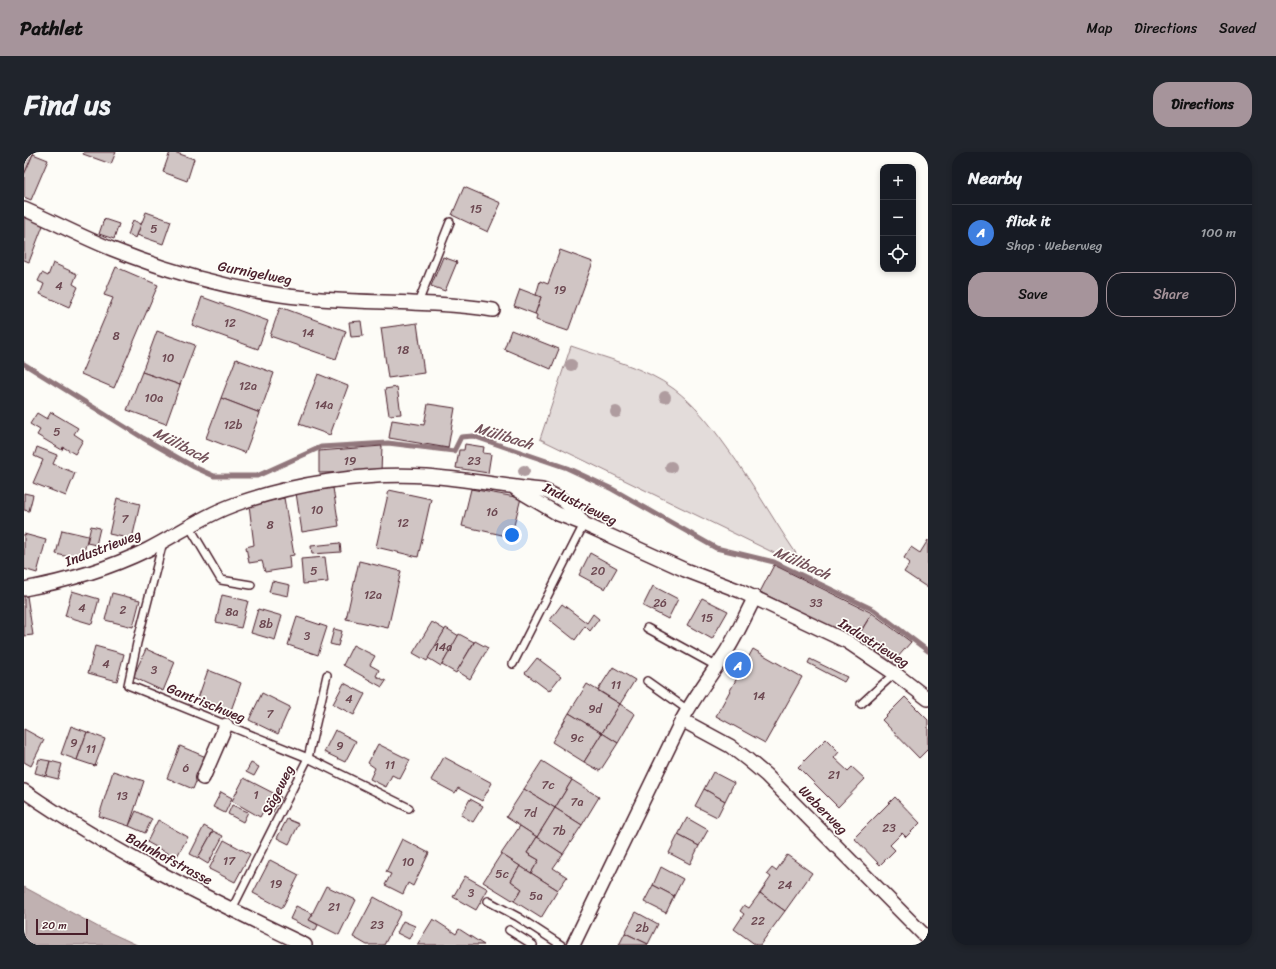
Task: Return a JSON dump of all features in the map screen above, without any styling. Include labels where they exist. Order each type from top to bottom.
[{"type":"street","name":"Gurnigelweg","points":[[24,209],[111,248],[170,270],[207,280],[259,291],[316,300],[418,303],[465,306],[493,310]]},
{"type":"street","name":"Industrieweg","points":[[24,589],[62,581],[99,570],[164,541],[211,514],[235,504],[271,493],[327,481],[376,476],[426,476],[512,487],[558,514],[584,524],[685,570],[754,597],[848,642],[895,673],[928,699]]},
{"type":"street","points":[[573,945],[685,715],[695,696],[716,666],[738,630],[754,597]]},
{"type":"street","name":"Weberweg","points":[[685,715],[730,746],[766,776],[928,939]]},
{"type":"street","points":[[203,778],[226,725]]},
{"type":"street","name":"Bahnhofstrasse","points":[[24,791],[107,844],[305,945]]},
{"type":"lane","points":[[418,303],[450,222]]},
{"type":"lane","points":[[513,664],[584,524]]},
{"type":"lane","points":[[190,526],[221,580],[251,585]]},
{"type":"lane","name":"Gantrischweg","points":[[164,541],[137,643],[128,685],[308,758],[408,808]]},
{"type":"lane","points":[[647,628],[716,666]]},
{"type":"lane","points":[[861,704],[895,673]]},
{"type":"lane","name":"Sägeweg","points":[[232,909],[308,758],[327,675]]},
{"type":"lane","points":[[647,681],[685,715]]},
{"type":"lane","points":[[488,901],[518,917],[561,945]]},
{"type":"lane","points":[[509,930],[533,945]]},
{"type":"shaded area","points":[[571,346],[638,369],[663,381],[688,401],[708,422],[736,460],[807,569],[540,439]]},
{"type":"shaded area","points":[[24,887],[100,928],[137,945],[24,945]]},
{"type":"building","points":[[24,152],[34,152],[24,175]]},
{"type":"building","points":[[84,152],[116,152],[111,164],[83,154]]},
{"type":"building","points":[[170,152],[194,159],[187,181],[163,172]]},
{"type":"building","points":[[33,154],[48,160],[31,200],[24,197],[24,175]]},
{"type":"building","points":[[464,187],[501,203],[488,232],[452,215]]},
{"type":"building","points":[[146,212],[171,221],[163,244],[137,235]]},
{"type":"building","points":[[24,214],[44,223],[29,262],[24,260]]},
{"type":"building","points":[[104,219],[119,224],[114,239],[99,234]]},
{"type":"building","points":[[133,220],[141,224],[136,238],[128,235]]},
{"type":"building","points":[[560,250],[593,262],[568,331],[536,320],[537,315],[535,314],[541,297],[536,295],[540,281],[548,284]]},
{"type":"building","points":[[443,257],[457,262],[445,291],[431,286]]},
{"type":"building","points":[[53,263],[77,274],[73,284],[78,287],[69,307],[40,294],[44,284],[38,281],[42,273],[48,276]]},
{"type":"building","points":[[116,267],[158,285],[114,388],[81,374],[113,298],[104,295]]},
{"type":"building","points":[[520,289],[541,297],[535,314],[514,306]]},
{"type":"building","points":[[202,297],[268,321],[258,349],[192,325]]},
{"type":"building","points":[[280,307],[346,331],[336,359],[270,336]]},
{"type":"building","points":[[361,321],[363,336],[351,337],[349,322]]},
{"type":"building","points":[[417,323],[424,373],[388,378],[381,328]]},
{"type":"building","points":[[511,330],[559,349],[551,369],[504,349]]},
{"type":"building","points":[[157,331],[195,345],[180,385],[142,372]]},
{"type":"building","points":[[236,359],[274,373],[260,413],[221,398]]},
{"type":"building","points":[[142,372],[180,385],[166,424],[127,410]]},
{"type":"building","points":[[318,374],[348,386],[330,435],[299,424]]},
{"type":"building","points":[[397,387],[401,414],[389,415],[385,389]]},
{"type":"building","points":[[221,398],[260,413],[245,453],[206,438]]},
{"type":"building","points":[[428,404],[455,408],[448,448],[389,438],[392,420],[424,425]]},
{"type":"building","points":[[51,412],[78,428],[74,434],[83,440],[75,454],[63,447],[62,450],[37,435],[40,430],[30,424],[37,413],[47,419]]},
{"type":"building","points":[[465,444],[484,447],[483,453],[491,454],[488,473],[456,468],[459,450],[464,450]]},
{"type":"building","points":[[382,446],[381,472],[319,473],[319,451]]},
{"type":"building","points":[[37,447],[57,455],[53,464],[75,473],[66,496],[33,483],[43,460],[34,456]]},
{"type":"building","points":[[333,488],[339,526],[302,532],[296,493]]},
{"type":"building","points":[[471,489],[521,498],[511,537],[462,526]]},
{"type":"building","points":[[389,490],[431,499],[418,557],[376,547]]},
{"type":"building","points":[[24,493],[33,495],[29,511],[24,510]]},
{"type":"building","points":[[117,498],[140,504],[132,539],[109,534]]},
{"type":"building","points":[[284,498],[294,555],[289,556],[290,568],[265,572],[262,561],[249,563],[246,547],[254,545],[249,505]]},
{"type":"building","points":[[91,526],[100,528],[96,545],[87,543]]},
{"type":"building","points":[[62,530],[88,536],[82,560],[56,554]]},
{"type":"building","points":[[24,534],[46,540],[37,573],[24,569]]},
{"type":"building","points":[[928,540],[928,588],[904,572],[910,563],[904,558],[911,547],[920,553]]},
{"type":"building","points":[[340,543],[341,552],[312,554],[311,546]]},
{"type":"building","points":[[590,553],[617,568],[605,589],[579,575]]},
{"type":"building","points":[[325,557],[328,582],[303,584],[301,559]]},
{"type":"building","points":[[359,561],[401,571],[388,628],[346,619]]},
{"type":"building","points":[[774,565],[872,613],[856,639],[760,592]]},
{"type":"building","points":[[272,581],[290,585],[288,596],[269,592]]},
{"type":"building","points":[[653,586],[678,599],[668,619],[643,606]]},
{"type":"building","points":[[72,591],[99,599],[92,624],[65,616]]},
{"type":"building","points":[[112,593],[140,600],[133,627],[105,620]]},
{"type":"building","points":[[222,595],[248,601],[241,628],[216,622]]},
{"type":"building","points":[[24,596],[27,596],[33,635],[24,636]]},
{"type":"building","points":[[702,598],[728,611],[712,639],[687,625]]},
{"type":"building","points":[[562,604],[587,623],[593,614],[599,619],[590,631],[585,626],[575,640],[550,620]]},
{"type":"building","points":[[258,609],[282,616],[275,640],[251,633]]},
{"type":"building","points":[[872,613],[911,642],[890,666],[854,643]]},
{"type":"building","points":[[297,617],[327,627],[318,655],[288,645]]},
{"type":"building","points":[[432,622],[445,630],[427,661],[413,653]]},
{"type":"building","points":[[446,628],[459,636],[441,666],[428,658]]},
{"type":"building","points":[[334,629],[342,631],[338,646],[330,644]]},
{"type":"building","points":[[459,634],[474,642],[456,673],[442,665]]},
{"type":"building","points":[[475,641],[488,648],[470,679],[457,671]]},
{"type":"building","points":[[353,645],[375,656],[370,665],[379,670],[376,676],[386,681],[382,687],[343,665]]},
{"type":"building","points":[[95,646],[124,654],[117,681],[88,673]]},
{"type":"building","points":[[146,649],[175,662],[163,691],[133,677]]},
{"type":"building","points":[[753,649],[802,677],[765,743],[716,716]]},
{"type":"building","points":[[537,658],[561,676],[549,691],[525,673]]},
{"type":"building","points":[[810,659],[847,677],[844,682],[808,663]]},
{"type":"building","points":[[613,667],[635,680],[620,704],[598,690]]},
{"type":"building","points":[[208,670],[241,683],[230,713],[197,701]]},
{"type":"building","points":[[344,683],[365,694],[354,715],[333,704]]},
{"type":"building","points":[[587,684],[620,704],[602,733],[569,713]]},
{"type":"building","points":[[262,693],[290,707],[278,734],[249,720]]},
{"type":"building","points":[[905,697],[928,720],[928,749],[919,758],[882,720]]},
{"type":"building","points":[[620,704],[635,714],[618,743],[602,733]]},
{"type":"building","points":[[569,713],[602,733],[584,762],[552,742]]},
{"type":"building","points":[[71,726],[87,732],[77,760],[61,754]]},
{"type":"building","points":[[24,729],[44,740],[31,766],[24,762]]},
{"type":"building","points":[[335,730],[356,741],[345,762],[324,752]]},
{"type":"building","points":[[87,732],[105,739],[95,766],[77,760]]},
{"type":"building","points":[[602,733],[618,743],[600,771],[584,762]]},
{"type":"building","points":[[826,739],[839,752],[834,758],[848,771],[852,767],[865,779],[838,807],[798,767]]},
{"type":"building","points":[[378,744],[410,760],[400,779],[392,775],[386,787],[370,779],[375,768],[368,763]]},
{"type":"building","points":[[180,746],[206,757],[193,789],[167,778]]},
{"type":"building","points":[[444,757],[492,783],[482,801],[458,788],[455,793],[431,780]]},
{"type":"building","points":[[39,759],[50,761],[46,776],[35,773]]},
{"type":"building","points":[[50,761],[62,764],[58,779],[46,776]]},
{"type":"building","points":[[542,761],[572,780],[555,808],[524,789]]},
{"type":"building","points":[[251,763],[259,767],[254,776],[246,772]]},
{"type":"building","points":[[113,771],[144,781],[129,826],[99,816]]},
{"type":"building","points":[[713,772],[734,783],[725,801],[704,789]]},
{"type":"building","points":[[244,778],[281,797],[273,812],[265,808],[260,817],[232,801]]},
{"type":"building","points":[[572,780],[599,797],[582,825],[555,808]]},
{"type":"building","points":[[524,789],[555,808],[537,837],[506,817]]},
{"type":"building","points":[[704,789],[725,801],[717,817],[695,806]]},
{"type":"building","points":[[221,792],[232,798],[225,813],[213,807]]},
{"type":"building","points":[[895,797],[920,823],[906,837],[902,833],[890,845],[895,850],[880,865],[854,838]]},
{"type":"building","points":[[470,799],[483,806],[473,822],[461,815]]},
{"type":"building","points":[[232,805],[248,812],[243,822],[228,814]]},
{"type":"building","points":[[555,808],[582,825],[563,854],[537,837]]},
{"type":"building","points":[[136,811],[152,819],[145,833],[129,826]]},
{"type":"building","points":[[687,818],[708,830],[699,846],[678,835]]},
{"type":"building","points":[[287,819],[299,824],[289,844],[277,838]]},
{"type":"building","points":[[158,820],[188,837],[176,858],[147,842]]},
{"type":"building","points":[[204,826],[213,831],[198,858],[190,854]]},
{"type":"building","points":[[520,826],[537,837],[527,853],[539,860],[531,873],[501,854]]},
{"type":"building","points":[[213,831],[223,836],[208,864],[198,858]]},
{"type":"building","points":[[678,835],[699,846],[690,864],[669,853]]},
{"type":"building","points":[[537,837],[563,854],[553,868],[567,877],[558,890],[531,873],[539,860],[527,853]]},
{"type":"building","points":[[402,839],[429,853],[413,886],[408,883],[403,894],[385,885],[391,874],[386,872]]},
{"type":"building","points":[[224,840],[250,854],[235,882],[209,869]]},
{"type":"building","points":[[501,854],[520,866],[511,881],[522,889],[514,901],[483,882]]},
{"type":"building","points":[[787,855],[812,873],[785,911],[760,893],[771,877],[767,874],[772,868],[776,871]]},
{"type":"building","points":[[270,860],[299,875],[282,908],[253,893]]},
{"type":"building","points":[[520,866],[558,890],[541,918],[514,901],[522,889],[511,881]]},
{"type":"building","points":[[661,867],[683,879],[674,896],[653,885]]},
{"type":"building","points":[[465,876],[488,889],[476,910],[453,897]]},
{"type":"building","points":[[653,885],[674,896],[666,913],[644,902]]},
{"type":"building","points":[[326,886],[356,900],[339,935],[309,920]]},
{"type":"building","points":[[760,893],[785,911],[760,945],[756,945],[734,929],[744,914],[740,911],[744,905],[749,908]]},
{"type":"building","points":[[374,897],[401,912],[384,945],[367,945],[353,937]]},
{"type":"building","points":[[296,906],[313,914],[309,920],[318,925],[315,931],[290,919]]},
{"type":"building","points":[[636,912],[658,924],[648,944],[625,933]]},
{"type":"building","points":[[433,919],[456,934],[459,929],[484,945],[417,945]]},
{"type":"building","points":[[403,921],[415,926],[409,939],[397,933]]},
{"type":"building","points":[[625,933],[648,944],[619,945]]},
{"type":"waterway","name":"Mülibach","points":[[24,364],[143,438],[194,467],[214,476],[257,476],[321,447],[388,443],[454,451],[461,437],[473,436],[567,468],[612,489],[716,548],[774,562],[874,610],[928,651]]},
{"type":"place","name":"flick it","points":[[738,665]]}]
